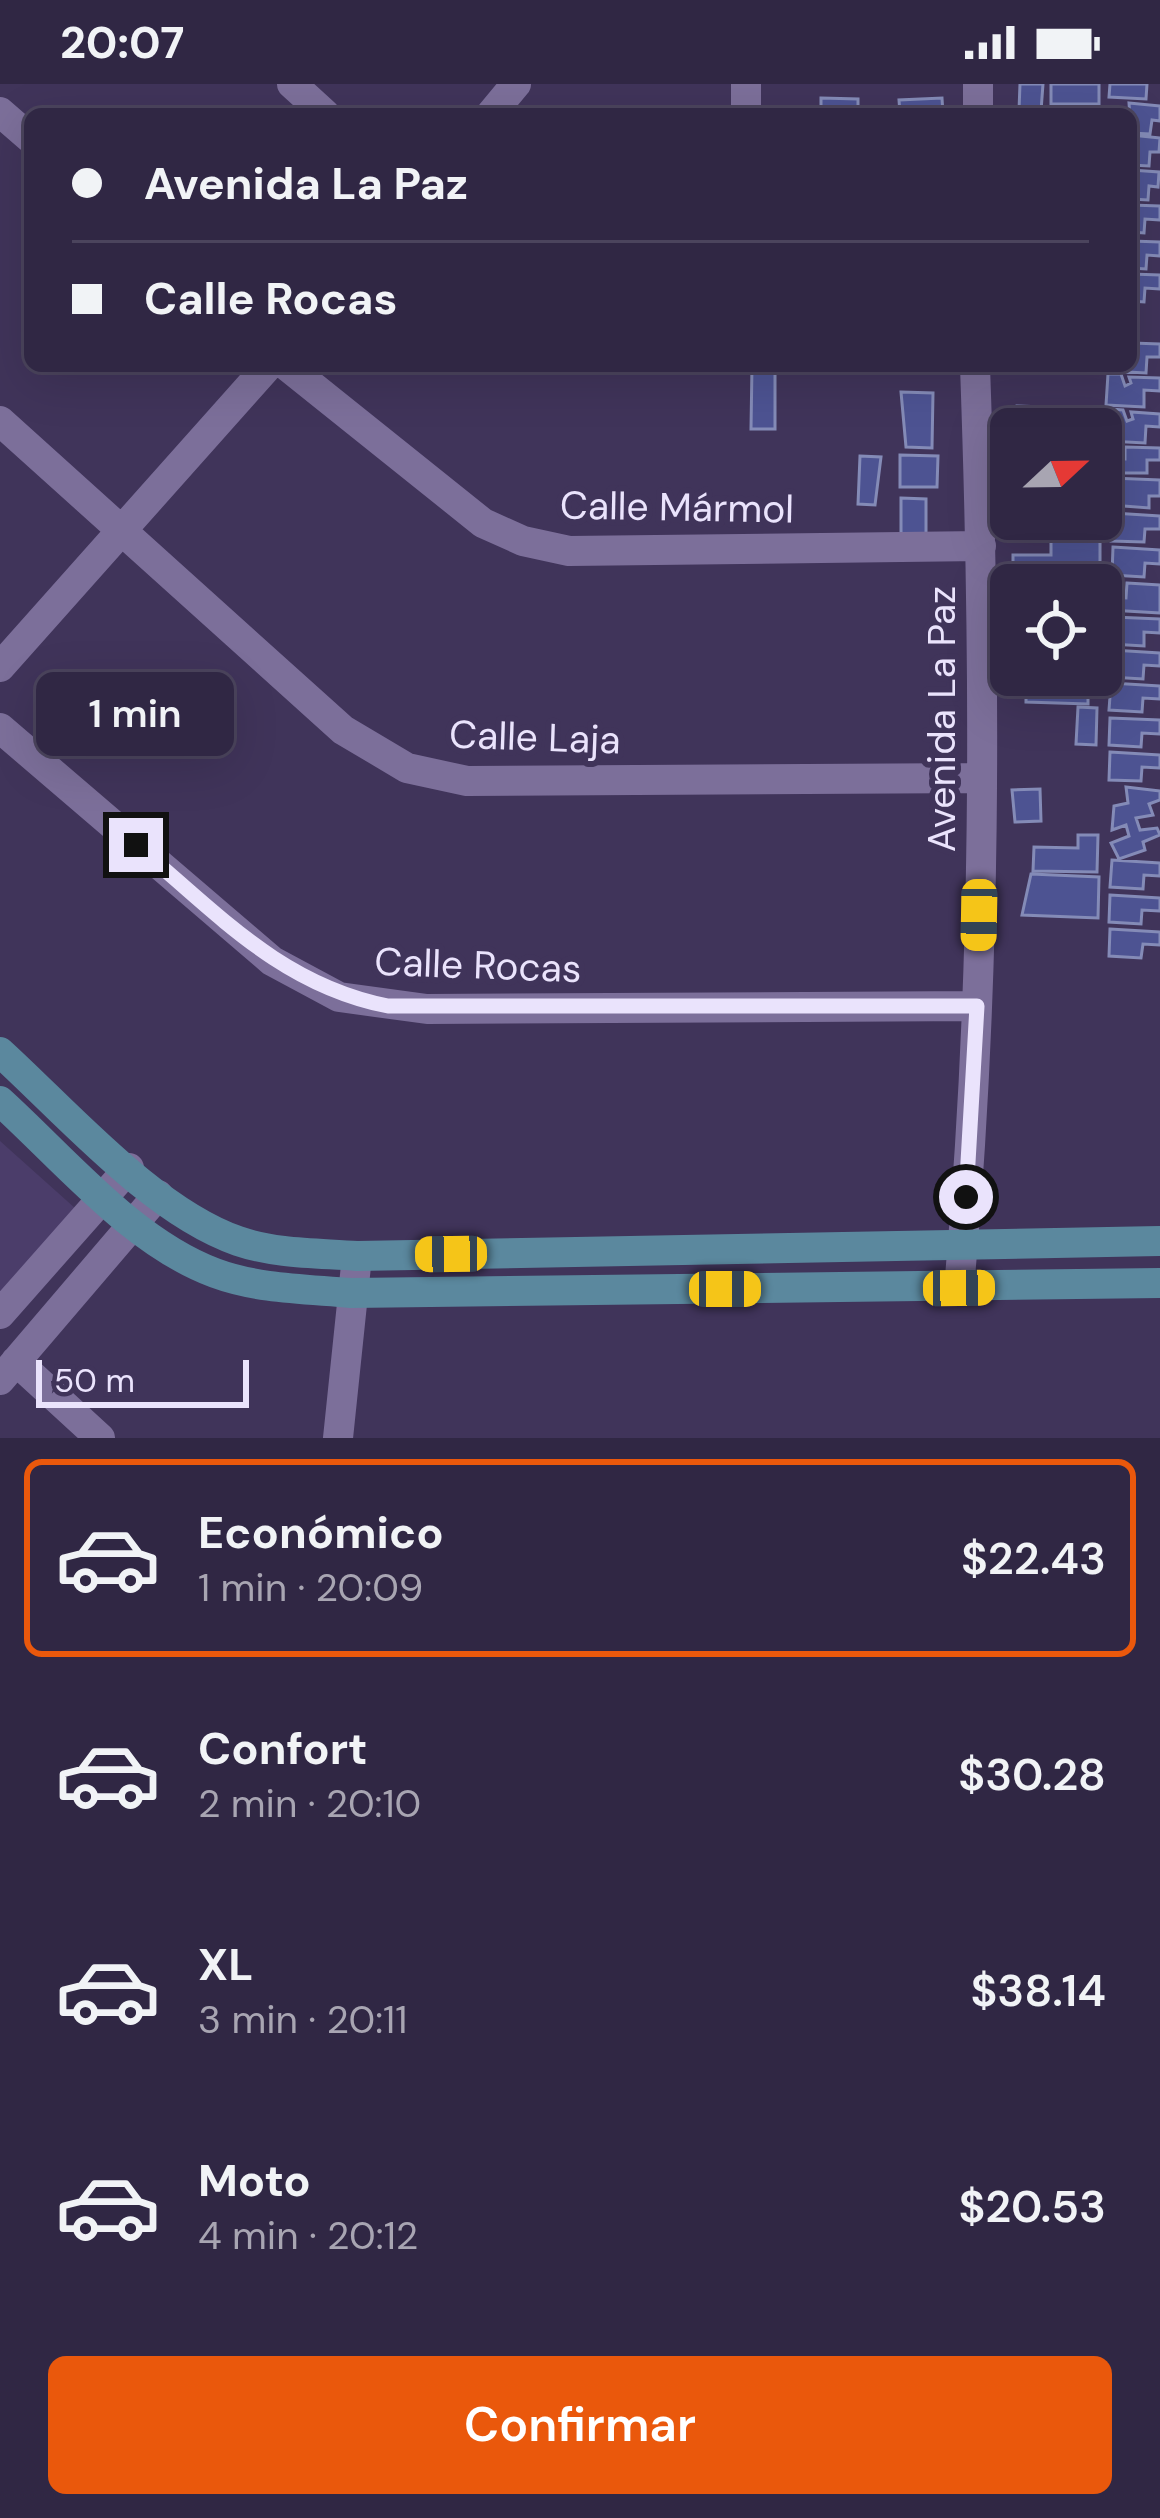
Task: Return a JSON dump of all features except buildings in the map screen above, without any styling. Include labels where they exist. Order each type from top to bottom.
[{"type":"street","points":[[292,84],[318,108]]},
{"type":"street","points":[[496,108],[516,84]]},
{"type":"street","points":[[0,112],[24,133]]},
{"type":"street","points":[[0,668],[263,372]]},
{"type":"street","name":"Calle Mármol","points":[[294,372],[483,524],[523,541],[568,550],[981,546]]},
{"type":"street","name":"Avenida La Paz","points":[[959,1288],[977,1006],[981,546],[975,372]]},
{"type":"street","name":"Calle Laja","points":[[0,422],[343,730],[407,768],[467,781],[981,778]]},
{"type":"street","name":"Calle Rocas","points":[[0,728],[272,961],[339,997],[427,1009],[977,1006]]},
{"type":"street","points":[[0,1052],[158,1195],[237,1241],[357,1256],[1160,1241]]},
{"type":"street","points":[[0,1101],[171,1252],[215,1273],[256,1284],[351,1293],[1160,1283]]},
{"type":"street","points":[[0,1314],[129,1168]]},
{"type":"street","points":[[100,1438],[8,1371],[158,1195]]},
{"type":"street","points":[[338,1438],[357,1256]]},
{"type":"shaded area","points":[[0,1141],[76,1209],[0,1297]]},
{"type":"route","points":[[136,845],[272,961],[339,997],[427,1009],[977,1006],[966,1197]]}]
